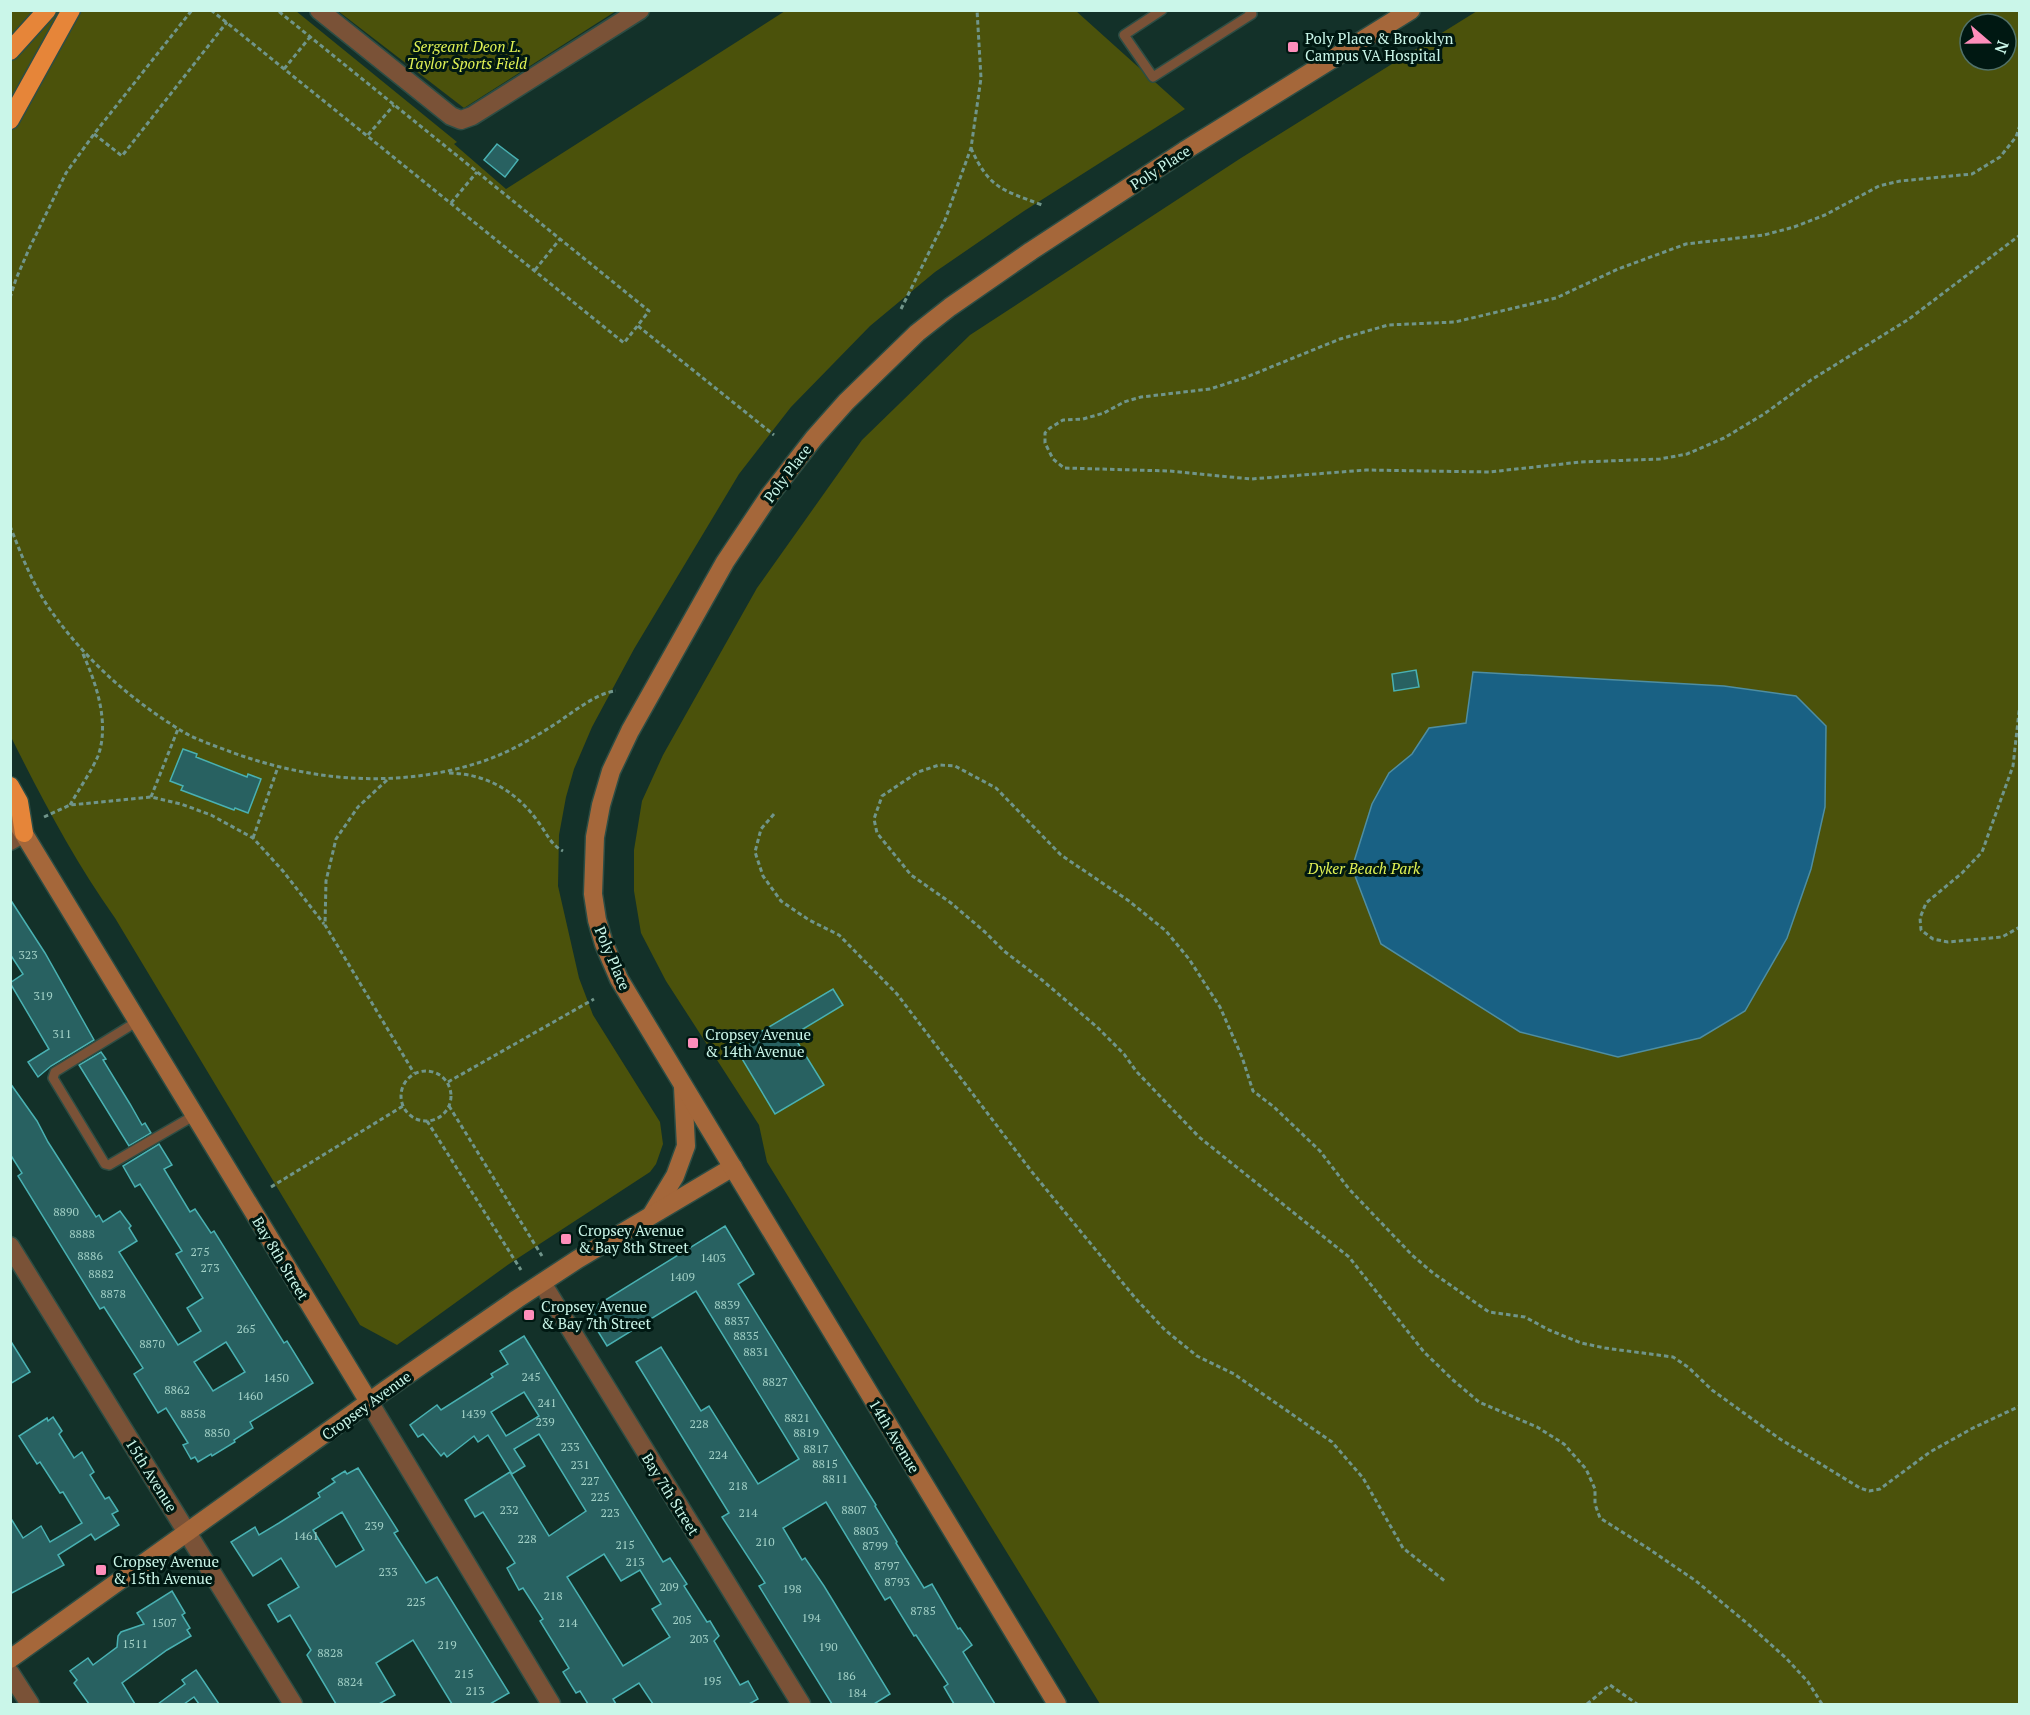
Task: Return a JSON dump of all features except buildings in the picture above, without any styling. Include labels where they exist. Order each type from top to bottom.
[{"type":"highway","points":[[10,51],[47,10]]},
{"type":"highway","points":[[10,120],[71,10]]},
{"type":"highway","points":[[10,786],[19,802],[17,837]]},
{"type":"main road","name":"Poly Place","points":[[733,1167],[619,979],[604,944],[593,894],[595,837],[611,771],[630,731],[703,599],[749,525],[789,468],[846,402],[917,333],[950,307],[1031,251],[1184,151],[1411,10]]},
{"type":"main road","name":"Bay 8th Street","points":[[10,811],[17,837],[138,1021],[369,1402]]},
{"type":"main road","points":[[652,1215],[675,1176],[686,1146],[682,1083]]},
{"type":"main road","name":"Cropsey Avenue","points":[[10,1659],[369,1402],[542,1283],[578,1259],[733,1167]]},
{"type":"main road","name":"14th Avenue","points":[[733,1167],[1057,1704]]},
{"type":"street","points":[[319,10],[451,116],[461,120],[472,116],[640,10]]},
{"type":"street","name":"15th Avenue","points":[[10,1246],[293,1704]]},
{"type":"street","name":"Bay 7th Street","points":[[542,1283],[801,1704]]},
{"type":"street","name":"Bay 8th Street","points":[[369,1402],[551,1704]]},
{"type":"street","points":[[10,1673],[30,1704]]},
{"type":"lane","points":[[1162,10],[1124,35],[1153,77],[1251,12]]},
{"type":"lane","points":[[138,1021],[55,1072],[53,1078],[105,1164],[109,1166],[195,1115]]},
{"type":"path","points":[[10,298],[44,216],[66,173],[192,10]]},
{"type":"path","points":[[211,10],[624,343],[649,311],[277,10]]},
{"type":"path","points":[[901,309],[945,220],[971,148],[981,78],[977,10]]},
{"type":"path","points":[[94,134],[122,156],[226,22]]},
{"type":"path","points":[[284,69],[310,37]]},
{"type":"path","points":[[367,136],[394,105]]},
{"type":"path","points":[[2019,125],[2016,136],[2000,157],[1972,174],[1900,181],[1879,186],[1825,215],[1794,227],[1764,235],[1686,244],[1618,269],[1556,298],[1455,322],[1388,325],[1341,339],[1244,378],[1210,389],[1142,397],[1124,402],[1104,413],[1083,419],[1063,420],[1045,434],[1045,443],[1053,459],[1064,468],[1169,471],[1251,478],[1366,470],[1490,472],[1581,462],[1660,459],[1687,454],[1734,432],[1764,414],[1811,380],[1909,320],[2019,235]]},
{"type":"path","points":[[971,148],[982,169],[998,188],[1042,205]]},
{"type":"path","points":[[451,203],[477,172]]},
{"type":"path","points":[[534,271],[560,239]]},
{"type":"path","points":[[638,326],[774,435]]},
{"type":"path","points":[[10,526],[28,569],[48,607],[80,648],[105,675],[178,729],[199,740],[302,773],[363,780],[445,772],[516,748],[585,705],[610,692],[616,692]]},
{"type":"path","points":[[70,804],[98,754],[102,727],[99,699],[92,674],[80,648]]},
{"type":"path","points":[[2019,703],[2013,766],[1983,852],[1926,903],[1920,918],[1921,930],[1933,939],[1948,942],[2001,937],[2019,927]]},
{"type":"path","points":[[151,797],[178,729]]},
{"type":"path","points":[[1822,1704],[1801,1674],[1748,1624],[1696,1581],[1600,1518],[1595,1504],[1595,1489],[1586,1469],[1564,1444],[1537,1427],[1479,1402],[1453,1380],[1424,1352],[1348,1257],[1199,1137],[1136,1071],[1124,1054],[1096,1027],[1042,980],[1004,951],[951,903],[911,875],[877,833],[874,819],[882,796],[918,771],[939,765],[955,765],[996,788],[1061,855],[1128,901],[1166,931],[1189,959],[1220,1007],[1242,1057],[1253,1091],[1274,1107],[1320,1151],[1350,1189],[1412,1255],[1433,1273],[1489,1312],[1525,1317],[1581,1343],[1673,1358],[1688,1367],[1712,1390],[1780,1439],[1860,1488],[1869,1491],[1881,1489],[1930,1452],[2019,1406]]},
{"type":"path","points":[[253,838],[278,766]]},
{"type":"path","points":[[445,772],[462,773],[496,783],[515,795],[529,809],[555,847],[563,851]]},
{"type":"path","points":[[325,925],[326,881],[336,839],[358,807],[388,779]]},
{"type":"path","points":[[45,817],[70,804],[151,797],[181,804],[211,815],[253,838],[283,871],[325,925],[414,1073]]},
{"type":"path","points":[[774,814],[761,829],[755,852],[763,876],[781,901],[809,920],[839,935],[897,994],[1032,1172],[1136,1299],[1165,1330],[1197,1356],[1234,1374],[1332,1442],[1363,1478],[1403,1548],[1446,1582]]},
{"type":"path","points":[[448,1082],[594,999]]},
{"type":"path","points":[[429,1070],[442,1076],[448,1082],[451,1090],[449,1106],[438,1118],[427,1120],[414,1118],[403,1106],[401,1099],[404,1084],[414,1073],[429,1070]]},
{"type":"path","points":[[271,1187],[403,1106]]},
{"type":"path","points":[[449,1106],[542,1257]]},
{"type":"path","points":[[427,1120],[522,1270]]},
{"type":"path","points":[[1587,1704],[1610,1685],[1637,1704]]},
{"type":"green space","points":[[11,11],[296,11],[457,142],[454,144],[506,189],[785,11],[1076,11],[1185,109],[1024,211],[935,272],[870,326],[791,407],[739,474],[634,649],[592,727],[574,769],[559,835],[558,886],[579,978],[593,1015],[660,1122],[663,1144],[656,1164],[650,1172],[509,1264],[397,1345],[360,1325],[115,918],[72,852],[11,737]]},
{"type":"green space","name":"Sergeant Deon L. Taylor Sports Field","points":[[338,11],[616,11],[464,108]]},
{"type":"green space","name":"Dyker Beach Park","points":[[1477,11],[2019,11],[2019,1704],[1100,1704],[767,1162],[759,1125],[666,981],[641,933],[634,891],[634,850],[642,801],[663,755],[757,588],[862,440],[970,335],[1241,158]]},
{"type":"water","points":[[1473,672],[1724,686],[1796,696],[1826,726],[1825,807],[1811,869],[1787,938],[1745,1011],[1700,1038],[1618,1057],[1520,1032],[1381,944],[1352,868],[1372,804],[1389,773],[1412,754],[1429,728],[1466,723]]},
{"type":"place","name":"Poly Place & Brooklyn Campus VA Hospital","points":[[1293,47]]},
{"type":"place","name":"Cropsey Avenue & 14th Avenue","points":[[693,1043]]},
{"type":"place","name":"Cropsey Avenue & Bay 8th Street","points":[[566,1239]]},
{"type":"place","name":"Cropsey Avenue & Bay 7th Street","points":[[529,1315]]},
{"type":"place","name":"Cropsey Avenue & 15th Avenue","points":[[101,1570]]}]
